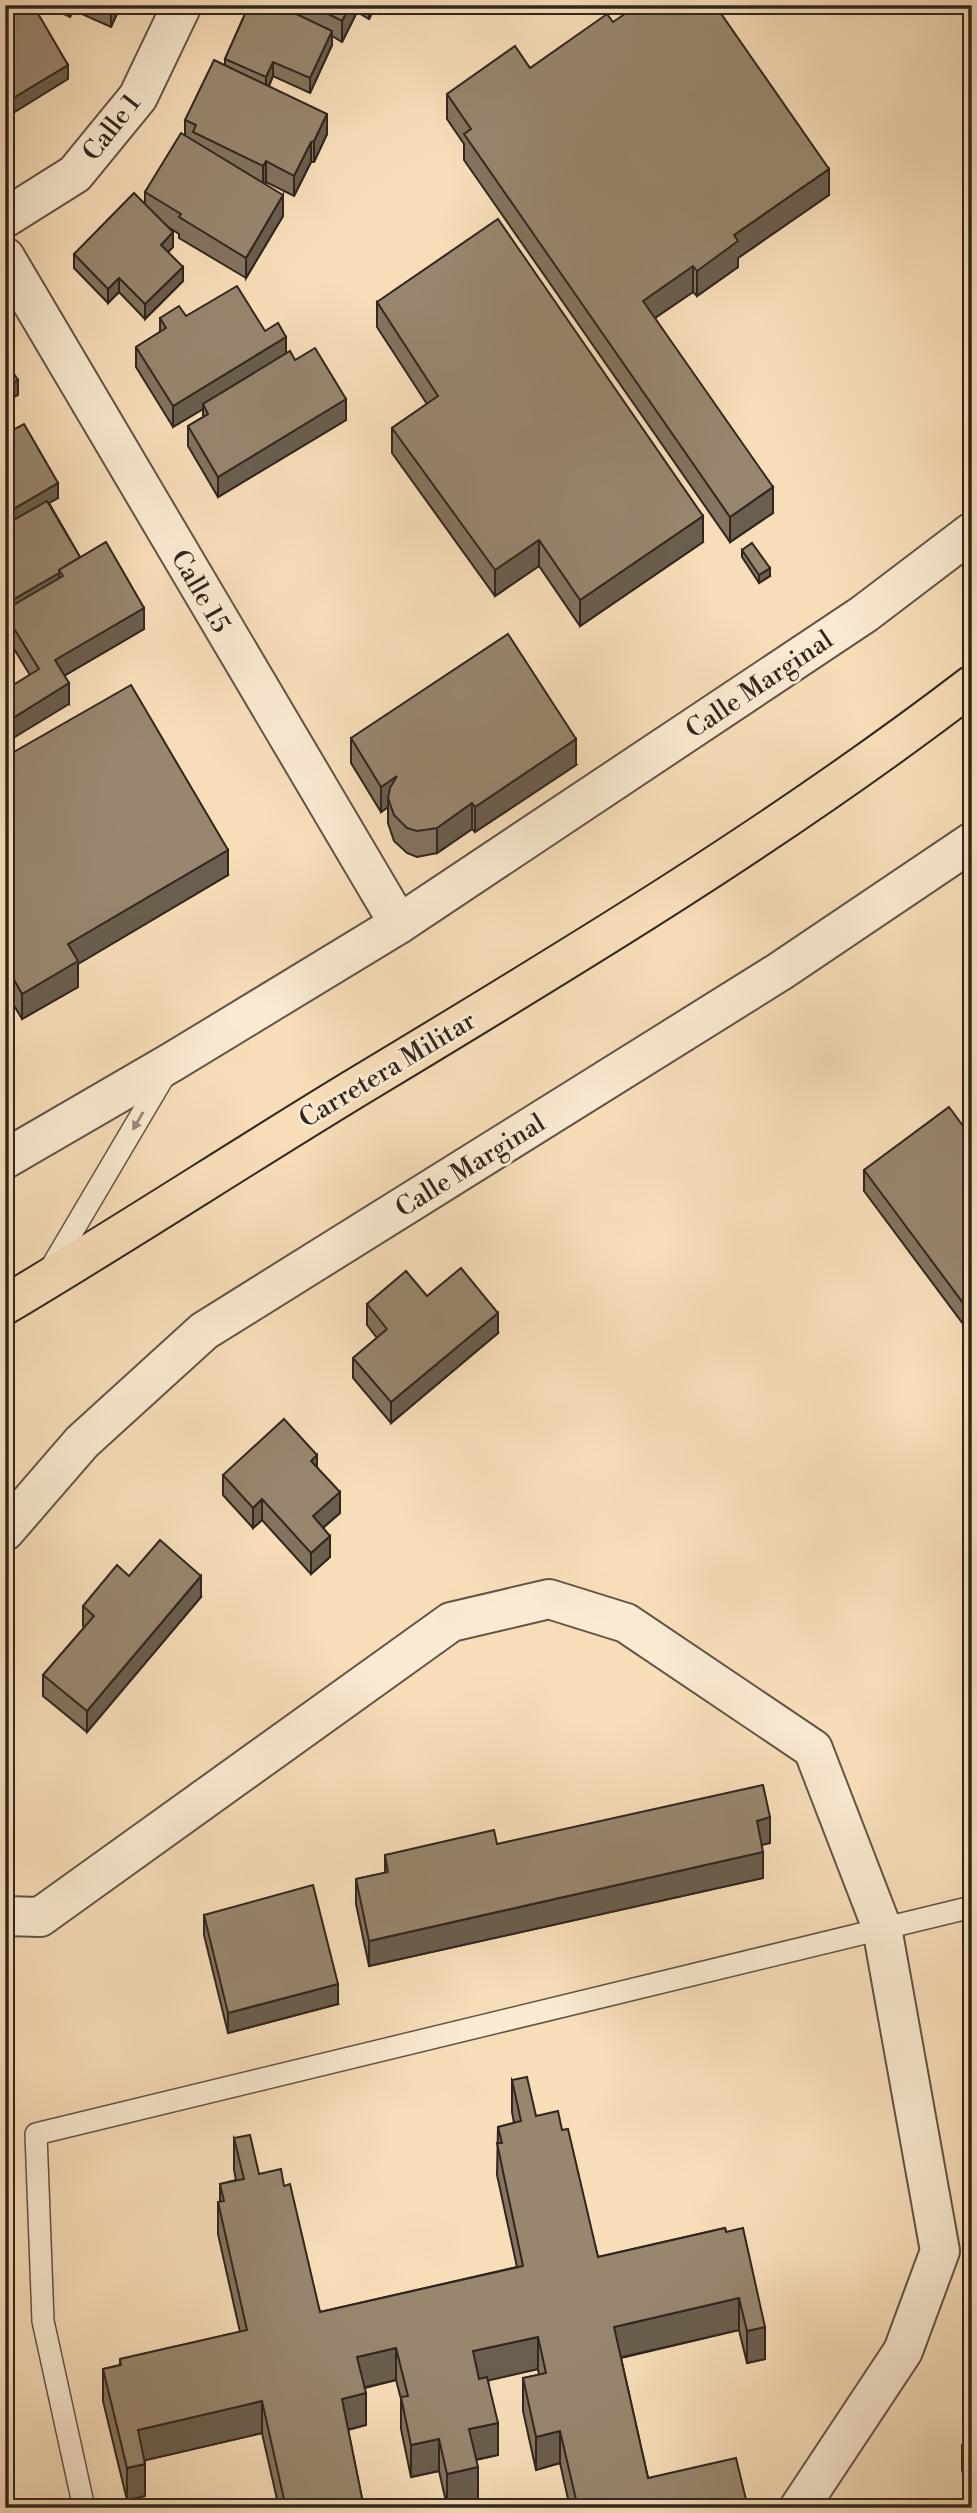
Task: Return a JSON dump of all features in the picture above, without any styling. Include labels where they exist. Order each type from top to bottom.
[{"type":"main road","name":"Carretera Militar","points":[[5,1305],[531,982],[783,821],[893,745],[972,685]]},
{"type":"street","name":"Calle 1","points":[[5,218],[75,174],[138,97],[183,5]]},
{"type":"street","name":"Calle 15","points":[[5,257],[398,924]]},
{"type":"street","name":"Calle Marginal","points":[[5,1159],[172,1062],[398,924],[864,614],[972,532]]},
{"type":"street","name":"Calle Marginal","points":[[5,1531],[82,1442],[204,1331],[779,972],[972,842]]},
{"type":"street","points":[[5,1916],[40,1917],[451,1622],[549,1599],[626,1623],[813,1749],[882,1928],[940,2251],[903,2351],[799,2508]]},
{"type":"lane","points":[[42,1283],[172,1062]]},
{"type":"lane","points":[[83,2508],[43,2321],[36,2134],[972,1907]]},
{"type":"building","points":[[5,5],[33,5],[68,65],[5,103]]},
{"type":"building","points":[[95,5],[114,5],[111,13]]},
{"type":"building","points":[[249,5],[290,5],[294,7],[292,12],[332,31],[310,78],[273,62],[266,77],[225,59]]},
{"type":"building","points":[[310,5],[350,5],[342,21]]},
{"type":"building","points":[[638,5],[715,5],[829,169],[734,235],[738,241],[697,271],[693,266],[643,301],[773,487],[730,517],[464,134],[471,129],[447,94],[515,46],[530,68],[607,14],[613,22]]},
{"type":"building","points":[[214,60],[327,114],[294,176],[266,161],[263,166],[193,132],[196,125],[185,120]]},
{"type":"building","points":[[181,133],[283,195],[246,258],[179,217],[181,214],[145,192]]},
{"type":"building","points":[[134,193],[173,232],[161,245],[183,267],[145,304],[119,278],[108,289],[74,254]]},
{"type":"building","points":[[498,219],[703,516],[580,600],[539,540],[495,570],[392,428],[438,396],[377,302]]},
{"type":"building","points":[[237,286],[265,331],[278,323],[286,337],[173,406],[136,347],[166,328],[160,318],[179,306],[186,316]]},
{"type":"building","points":[[315,348],[346,399],[218,477],[188,426],[208,414],[203,404],[290,351],[295,360]]},
{"type":"building","points":[[5,360],[18,380],[5,388]]},
{"type":"building","points":[[24,424],[58,483],[5,514],[5,434]]},
{"type":"building","points":[[47,501],[80,557],[59,570],[59,573],[7,603],[5,525]]},
{"type":"building","points":[[106,542],[144,608],[55,660],[69,683],[5,723],[5,690],[39,669],[5,610],[63,576],[59,570]]},
{"type":"building","points":[[752,543],[770,568],[759,575],[742,550]]},
{"type":"building","points":[[508,634],[576,739],[475,807],[472,803],[437,828],[417,831],[407,828],[394,815],[388,798],[397,776],[381,787],[351,738]]},
{"type":"building","points":[[131,685],[228,850],[68,944],[78,961],[22,994],[12,976],[5,980],[5,757]]},
{"type":"building","points":[[949,1107],[972,1138],[972,1177],[966,1181],[972,1189],[972,1315],[864,1170]]},
{"type":"building","points":[[461,1268],[498,1313],[391,1402],[353,1358],[387,1329],[367,1304],[406,1271],[427,1296]]},
{"type":"building","points":[[284,1419],[317,1455],[311,1461],[340,1492],[313,1516],[330,1536],[311,1553],[262,1499],[253,1508],[223,1475]]},
{"type":"building","points":[[160,1540],[201,1576],[87,1711],[43,1675],[94,1616],[83,1606],[117,1565],[129,1576]]},
{"type":"building","points":[[763,1785],[770,1817],[757,1821],[763,1852],[369,1941],[356,1879],[388,1872],[385,1855],[494,1830],[497,1844]]},
{"type":"building","points":[[313,1885],[338,1984],[228,2013],[204,1915]]},
{"type":"building","points":[[527,2077],[536,2116],[558,2111],[562,2130],[568,2129],[598,2257],[725,2228],[726,2232],[743,2228],[765,2327],[747,2331],[739,2298],[614,2327],[648,2478],[736,2458],[748,2508],[578,2508],[560,2431],[536,2437],[523,2378],[546,2373],[538,2337],[473,2351],[479,2379],[487,2377],[498,2423],[469,2429],[478,2467],[447,2474],[439,2439],[411,2445],[401,2397],[408,2396],[396,2348],[357,2357],[366,2393],[342,2399],[364,2508],[286,2508],[262,2401],[138,2430],[145,2464],[127,2468],[103,2369],[121,2365],[120,2359],[247,2330],[218,2202],[224,2201],[220,2184],[244,2179],[234,2138],[250,2135],[259,2174],[281,2169],[284,2186],[290,2184],[320,2312],[523,2266],[497,2143],[502,2143],[498,2127],[521,2121],[512,2080]]},
{"type":"building","points":[[972,2443],[972,2487],[962,2445]]}]
